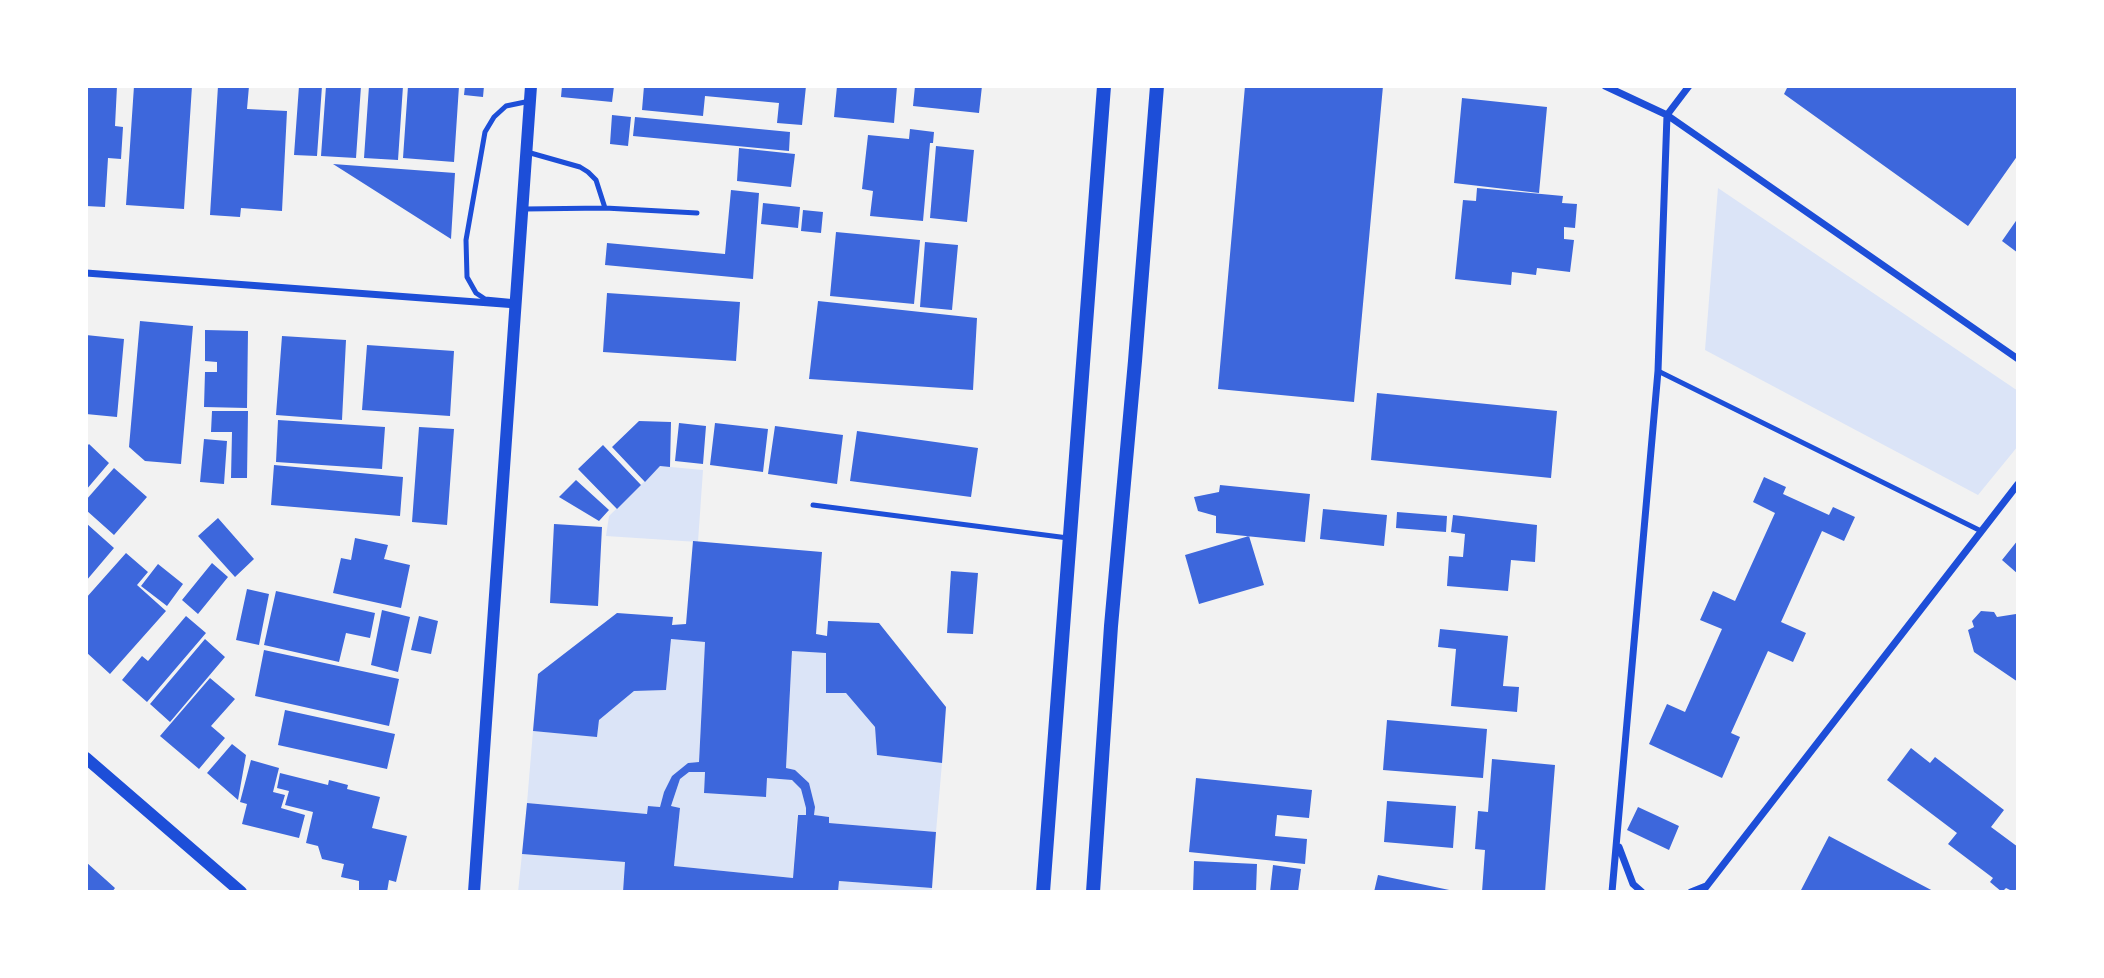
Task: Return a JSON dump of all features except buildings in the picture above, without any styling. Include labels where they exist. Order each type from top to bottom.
[{"type":"main road","points":[[1043,892],[1104,86]]},
{"type":"main road","points":[[1093,892],[1111,626],[1157,86]]},
{"type":"street","points":[[474,892],[531,86]]},
{"type":"street","points":[[1605,86],[1667,115],[2018,359]]},
{"type":"street","points":[[1612,892],[1658,371],[1667,115],[1689,86]]},
{"type":"street","points":[[86,273],[517,303]]},
{"type":"street","points":[[1691,892],[1704,889],[2018,484]]},
{"type":"street","points":[[86,758],[241,892]]},
{"type":"street","points":[[1618,842],[1633,884],[1642,892]]},
{"type":"lane","points":[[517,303],[485,299],[476,293],[467,277],[466,240],[485,132],[494,117],[506,106],[530,100]]},
{"type":"lane","points":[[527,152],[580,167],[588,172],[596,180],[605,208]]},
{"type":"lane","points":[[523,209],[605,208],[696,214]]},
{"type":"lane","points":[[1658,371],[1981,531]]},
{"type":"lane","points":[[813,505],[1068,538]]},
{"type":"shaded area","points":[[1718,188],[2018,391],[2018,446],[1978,495],[1705,350]]},
{"type":"shaded area","points":[[660,466],[703,470],[698,542],[606,536],[609,516]]},
{"type":"shaded area","points":[[671,639],[705,642],[699,762],[688,763],[672,776],[660,807],[648,806],[647,814],[527,803],[533,731],[597,736],[599,720],[634,691],[666,690]]},
{"type":"shaded area","points":[[792,651],[826,653],[846,693],[875,727],[877,755],[942,763],[936,832],[829,823],[829,817],[814,815],[815,807],[809,783],[795,770],[786,768]]},
{"type":"shaded area","points":[[689,772],[705,772],[704,793],[766,797],[767,778],[792,780],[801,789],[806,815],[797,815],[793,878],[674,866],[680,808],[671,806],[680,779]]},
{"type":"shaded area","points":[[522,854],[625,862],[623,892],[518,892]]},
{"type":"shaded area","points":[[839,881],[932,888],[932,892],[838,892]]}]
